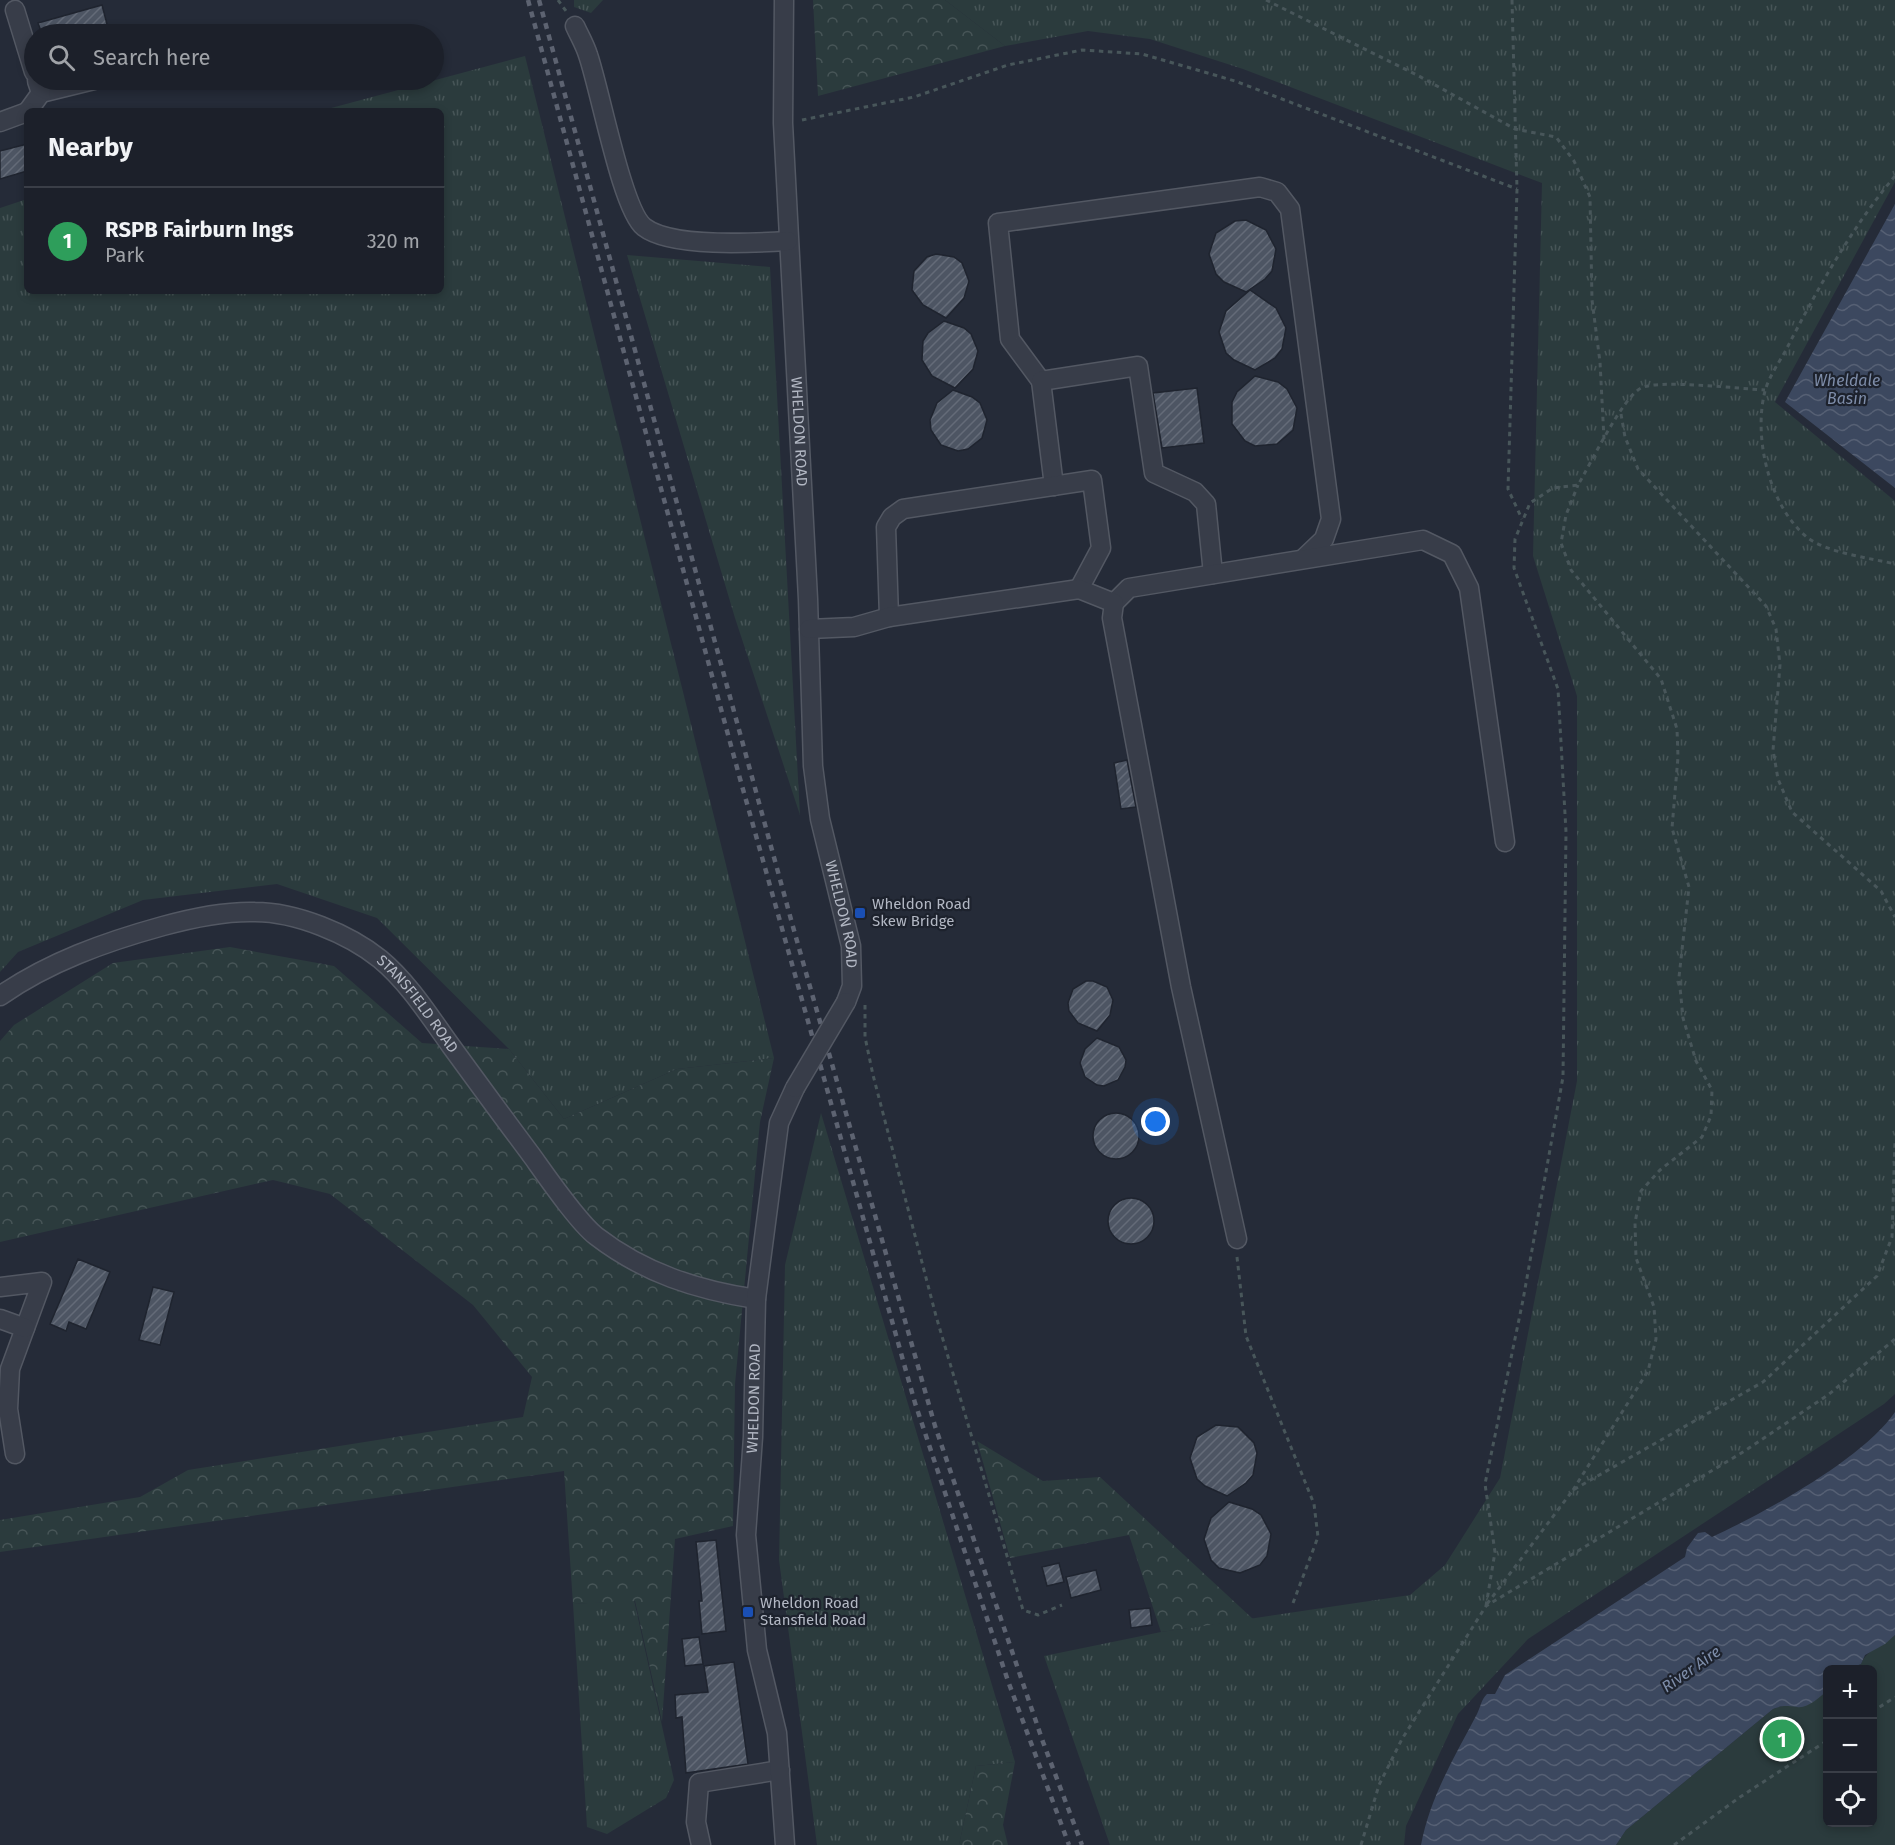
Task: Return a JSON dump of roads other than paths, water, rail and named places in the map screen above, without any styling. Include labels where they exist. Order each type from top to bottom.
[{"type":"street","name":"WHELDON ROAD","points":[[784,0],[783,123],[809,629],[814,783],[820,819],[851,946],[852,986],[846,1002],[795,1088],[779,1123],[756,1299],[753,1437],[746,1535],[757,1650],[777,1733],[784,1845]]},
{"type":"street","points":[[15,10],[24,39]]},
{"type":"street","points":[[575,26],[588,54],[619,140],[629,204],[643,226],[658,235],[677,239],[749,243],[788,241]]},
{"type":"street","points":[[29,108],[37,90]]},
{"type":"street","points":[[0,122],[24,113]]},
{"type":"street","points":[[1054,486],[1041,381],[1010,339],[998,223],[1260,187],[1277,192],[1290,209],[1331,519],[1324,539],[1304,558]]},
{"type":"street","points":[[1041,381],[1138,366],[1154,473],[1195,492],[1206,504],[1213,574]]},
{"type":"street","points":[[889,617],[886,527],[892,517],[903,509],[922,504],[1092,480],[1101,548],[1079,589]]},
{"type":"street","points":[[1237,1239],[1179,975],[1112,618],[1114,603],[1129,588],[1423,540],[1452,554],[1469,588],[1505,842]]},
{"type":"street","points":[[809,629],[854,627],[889,617],[1079,589],[1114,603]]},
{"type":"street","name":"STANSFIELD ROAD","points":[[0,996],[32,974],[117,939],[194,918],[256,912],[300,920],[343,934],[381,960],[411,992],[546,1176],[594,1235],[637,1264],[675,1281],[716,1293],[756,1299]]},
{"type":"street","points":[[0,1287],[42,1282],[10,1369],[8,1409],[15,1454]]},
{"type":"street","points":[[0,1319],[25,1328]]},
{"type":"street","points":[[701,1845],[696,1822],[699,1783],[780,1770]]},
{"type":"water","name":"Wheldale Basin","points":[[1895,204],[1895,488],[1785,402]]},
{"type":"water","name":"River Aire","points":[[1895,1412],[1895,1635],[1885,1644],[1865,1655],[1861,1664],[1823,1665],[1823,1694],[1805,1706],[1785,1706],[1773,1709],[1626,1830],[1616,1845],[1421,1845],[1430,1810],[1452,1761],[1483,1699],[1487,1694],[1495,1694],[1505,1675],[1685,1557],[1687,1548],[1698,1533],[1705,1532],[1712,1537],[1784,1499],[1837,1466],[1880,1430]]},
{"type":"railway","points":[[528,0],[739,775],[915,1403],[1008,1681],[1069,1845]]},
{"type":"railway","points":[[539,0],[795,934],[935,1426],[1043,1742],[1082,1845]]},
{"type":"place","name":"Wheldon Road Skew Bridge","points":[[860,913]]},
{"type":"place","name":"Wheldon Road Stansfield Road","points":[[748,1612]]},
{"type":"place","name":"RSPB Fairburn Ings","points":[[1782,1739]]}]
